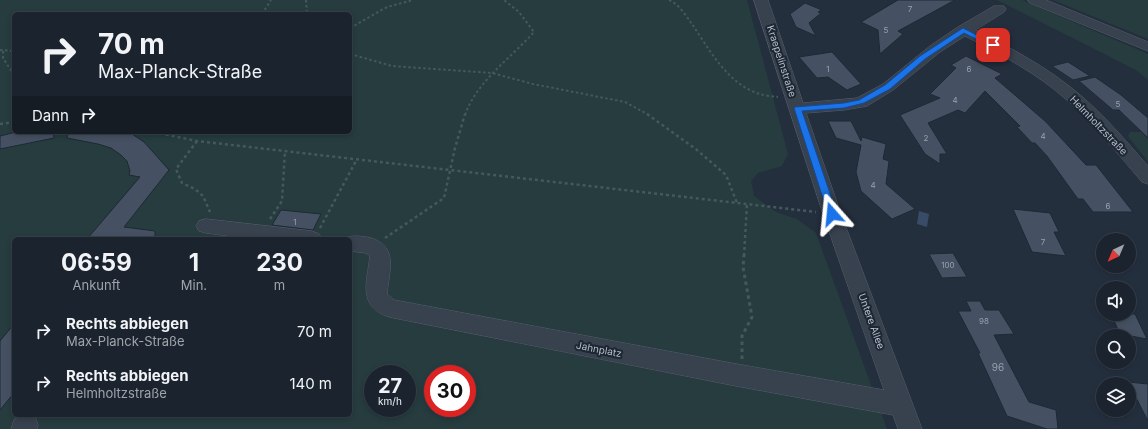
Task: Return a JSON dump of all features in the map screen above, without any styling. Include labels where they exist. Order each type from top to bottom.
[{"type":"street","name":"Kraepelinstraße","points":[[761,0],[832,214]]},
{"type":"street","points":[[1035,0],[1148,48]]},
{"type":"street","points":[[796,104],[844,105],[861,102],[888,87],[922,58],[963,30],[999,9]]},
{"type":"street","name":"Helmholtzstraße","points":[[963,30],[1020,60],[1067,92],[1093,116],[1148,178]]},
{"type":"street","name":"Untere Allee","points":[[832,214],[910,429]]},
{"type":"street","points":[[206,226],[262,233],[314,237]]},
{"type":"street","points":[[352,243],[373,246]]},
{"type":"street","name":"Jahnplatz","points":[[373,246],[378,249],[380,255],[376,294],[379,301],[389,308],[731,374],[902,405]]},
{"type":"path","points":[[263,12],[271,0]]},
{"type":"path","points":[[306,0],[307,12]]},
{"type":"path","points":[[352,27],[387,7],[413,0]]},
{"type":"path","points":[[373,246],[444,198],[457,135],[472,99],[492,73],[514,54],[534,32],[519,12],[504,0]]},
{"type":"path","points":[[669,0],[674,2],[687,17],[721,66],[736,81],[760,94],[796,104]]},
{"type":"path","points":[[12,51],[1,50],[3,58],[12,72]]},
{"type":"path","points":[[352,55],[392,66],[492,73],[533,84],[625,102],[653,117],[697,150],[726,175],[737,203]]},
{"type":"path","points":[[0,124],[12,122]]},
{"type":"path","points":[[164,134],[198,141],[832,214]]},
{"type":"path","points":[[198,141],[176,169],[179,180],[185,186],[200,192],[207,203],[210,212],[206,226]]},
{"type":"path","points":[[262,233],[282,201],[285,151]]},
{"type":"path","points":[[314,237],[357,159]]},
{"type":"path","points":[[731,374],[742,360],[742,336],[752,317],[743,267],[747,204]]},
{"type":"green space","points":[[0,0],[747,0],[788,154],[782,166],[758,173],[751,181],[754,196],[776,212],[797,219],[816,233],[887,429],[0,429]]},
{"type":"green space","points":[[997,0],[1022,0],[1148,54],[1148,80],[1136,70]]},
{"type":"green space","points":[[1053,0],[1148,0],[1148,39]]},
{"type":"green space","points":[[1130,132],[1148,132],[1148,162],[1128,136]]},
{"type":"water","points":[[919,211],[929,214],[927,227],[917,224]]},
{"type":"building","points":[[898,0],[955,0],[898,31],[903,34],[880,54],[878,30],[861,22]]},
{"type":"building","points":[[805,3],[822,10],[818,12],[821,13],[809,23],[816,36],[796,27],[790,14]]},
{"type":"building","points":[[832,52],[861,84],[847,90],[828,77],[817,78],[799,57]]},
{"type":"building","points":[[966,56],[1002,74],[995,78],[1045,121],[1086,165],[1096,165],[1133,212],[1093,212],[1083,199],[1078,199],[1047,156],[1035,143],[1032,143],[1017,127],[1020,126],[985,91],[965,113],[958,110],[928,123],[947,154],[940,154],[940,164],[925,154],[900,115],[940,98],[930,94],[956,68],[951,65]]},
{"type":"building","points":[[1068,62],[1090,76],[1073,80],[1052,66]]},
{"type":"building","points":[[1095,77],[1121,95],[1148,118],[1148,138],[1119,110],[1113,110],[1079,81]]},
{"type":"building","points":[[828,121],[851,121],[861,141],[862,137],[886,144],[883,159],[889,161],[886,184],[915,209],[892,219],[861,191],[856,172],[861,145],[836,138]]},
{"type":"building","points":[[12,133],[53,134],[54,138],[0,149],[0,136]]},
{"type":"building","points":[[68,134],[132,134],[144,142],[169,170],[124,227],[155,231],[155,237],[89,237],[140,177],[129,175],[130,171],[127,161],[111,148],[67,138]]},
{"type":"building","points":[[1013,209],[1050,213],[1059,232],[1054,232],[1066,256],[1032,252]]},
{"type":"building","points":[[281,210],[321,214],[313,230],[272,225]]},
{"type":"building","points":[[953,253],[967,277],[942,278],[929,254]]},
{"type":"building","points":[[966,301],[980,301],[985,310],[999,310],[1014,334],[994,335],[1029,402],[1056,410],[1058,429],[1047,429],[1007,416],[978,353],[980,353],[958,311],[971,311]]},
{"type":"building","points":[[1136,316],[1147,339],[1136,337],[1136,329],[1118,329],[1114,321],[1136,321]]},
{"type":"building","points":[[12,326],[12,395],[0,410],[0,341]]},
{"type":"building","points":[[1136,383],[1148,384],[1148,421],[1136,398]]},
{"type":"route","points":[[832,214],[798,108],[826,107],[861,102],[888,87],[922,58],[963,30],[993,45]]}]
